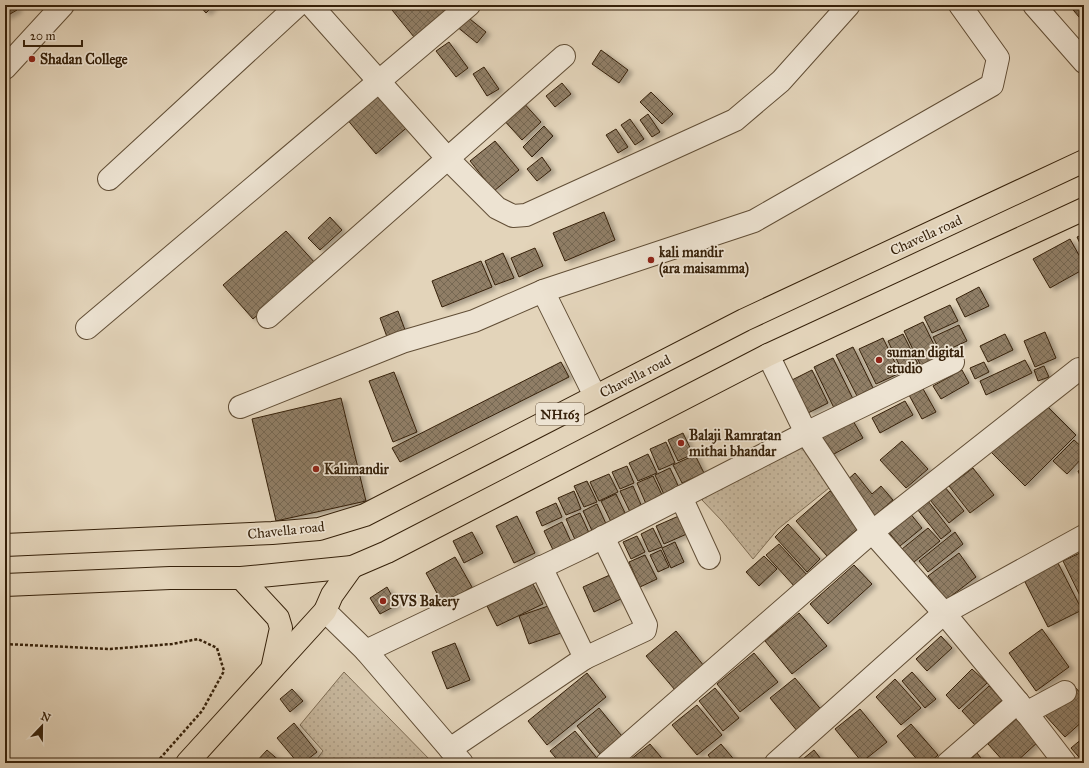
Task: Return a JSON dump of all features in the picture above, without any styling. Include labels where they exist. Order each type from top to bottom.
[{"type":"main road","name":"Chavella road","points":[[5,545],[272,534],[319,529],[365,515],[744,320],[1084,161]]},
{"type":"main road","points":[[5,585],[170,578],[241,578],[352,567],[387,552],[768,355],[1084,208]]},
{"type":"main road","points":[[187,763],[325,611],[332,595],[352,567]]},
{"type":"main road","points":[[241,578],[278,618],[280,628],[272,669]]},
{"type":"street","points":[[5,68],[63,5]]},
{"type":"street","points":[[108,179],[298,5]]},
{"type":"street","points":[[311,5],[448,159],[498,208],[513,216],[526,215],[735,120],[781,81],[848,5]]},
{"type":"street","points":[[87,328],[469,5]]},
{"type":"street","points":[[240,407],[402,342],[474,321],[543,291],[754,221],[992,84],[998,58],[960,5]]},
{"type":"street","points":[[1034,5],[1084,62]]},
{"type":"street","points":[[268,317],[564,56]]},
{"type":"street","points":[[543,291],[595,396]]},
{"type":"street","points":[[768,355],[806,433],[872,532],[944,613],[1022,707],[1065,763]]},
{"type":"street","points":[[366,651],[541,568],[806,433],[953,362]]},
{"type":"street","points":[[607,763],[872,532],[1079,369]]},
{"type":"street","points":[[681,497],[709,558]]},
{"type":"street","points":[[776,763],[944,613],[1084,536]]},
{"type":"street","points":[[325,611],[366,651],[456,756],[585,658],[645,630],[646,628],[603,537]]},
{"type":"street","points":[[541,568],[585,658]]},
{"type":"street","points":[[948,763],[1022,707],[1065,692]]},
{"type":"path","points":[[5,644],[110,649],[172,644],[198,639],[217,648],[224,671],[202,711],[156,763]]},
{"type":"shaded area","points":[[802,442],[829,488],[778,529],[753,559],[722,521],[702,500],[713,489]]},
{"type":"shaded area","points":[[344,672],[433,763],[314,763],[323,751],[300,725]]},
{"type":"building","points":[[5,5],[17,5],[17,10],[5,17]]},
{"type":"building","points":[[199,5],[214,5],[206,13]]},
{"type":"building","points":[[388,5],[442,5],[446,10],[414,37]]},
{"type":"building","points":[[1069,5],[1084,5],[1084,23]]},
{"type":"building","points":[[465,15],[486,32],[477,43],[456,26]]},
{"type":"building","points":[[449,42],[468,68],[456,77],[436,51]]},
{"type":"building","points":[[601,50],[628,70],[619,83],[592,64]]},
{"type":"building","points":[[484,67],[499,89],[487,96],[473,74]]},
{"type":"building","points":[[562,83],[571,94],[555,107],[546,96]]},
{"type":"building","points":[[380,89],[411,124],[376,154],[346,118]]},
{"type":"building","points":[[651,92],[673,114],[662,124],[640,102]]},
{"type":"building","points":[[521,100],[541,122],[522,140],[501,117]]},
{"type":"building","points":[[648,114],[660,132],[652,137],[640,120]]},
{"type":"building","points":[[630,119],[644,139],[635,145],[621,125]]},
{"type":"building","points":[[544,126],[553,136],[532,157],[523,147]]},
{"type":"building","points":[[616,129],[628,147],[618,153],[606,135]]},
{"type":"building","points":[[495,141],[519,170],[494,191],[470,161]]},
{"type":"building","points":[[542,157],[551,170],[537,181],[527,169]]},
{"type":"building","points":[[604,212],[615,240],[565,261],[553,233]]},
{"type":"building","points":[[330,217],[342,230],[320,250],[308,238]]},
{"type":"building","points":[[286,231],[316,264],[253,319],[223,285]]},
{"type":"building","points":[[1084,234],[1084,252],[1077,237]]},
{"type":"building","points":[[1070,239],[1084,264],[1084,269],[1050,288],[1033,259]]},
{"type":"building","points":[[535,248],[543,266],[519,277],[511,258]]},
{"type":"building","points":[[503,253],[514,278],[495,285],[485,261]]},
{"type":"building","points":[[481,261],[492,287],[442,307],[432,281]]},
{"type":"building","points":[[979,287],[989,306],[965,317],[956,299]]},
{"type":"building","points":[[950,305],[958,321],[932,333],[924,317]]},
{"type":"building","points":[[398,311],[408,338],[390,345],[380,318]]},
{"type":"building","points":[[923,322],[941,359],[922,368],[904,331]]},
{"type":"building","points":[[959,325],[967,341],[941,353],[933,337]]},
{"type":"building","points":[[1045,332],[1056,358],[1035,367],[1024,341]]},
{"type":"building","points":[[903,334],[920,368],[904,375],[888,341]]},
{"type":"building","points":[[1005,334],[1013,350],[988,362],[980,346]]},
{"type":"building","points":[[883,338],[900,373],[876,384],[859,349]]},
{"type":"building","points":[[853,347],[873,388],[857,396],[836,355]]},
{"type":"building","points":[[833,358],[853,399],[834,408],[814,367]]},
{"type":"building","points":[[1025,360],[1032,373],[986,395],[980,381]]},
{"type":"building","points":[[561,362],[569,377],[400,462],[392,448]]},
{"type":"building","points":[[984,362],[989,372],[975,379],[970,368]]},
{"type":"building","points":[[1044,366],[1049,377],[1038,381],[1034,370]]},
{"type":"building","points":[[812,370],[828,403],[808,413],[792,380]]},
{"type":"building","points":[[962,370],[969,383],[941,399],[933,386]]},
{"type":"building","points":[[394,372],[417,432],[393,442],[369,381]]},
{"type":"building","points":[[922,387],[936,412],[922,419],[909,395]]},
{"type":"building","points":[[341,398],[366,501],[276,521],[252,419]]},
{"type":"building","points":[[905,401],[913,415],[880,433],[872,418]]},
{"type":"building","points":[[1042,401],[1076,435],[1025,486],[991,452]]},
{"type":"building","points":[[852,419],[863,438],[825,459],[814,439]]},
{"type":"building","points":[[683,433],[693,454],[678,461],[668,440]]},
{"type":"building","points":[[1074,440],[1084,449],[1084,456],[1067,474],[1053,461]]},
{"type":"building","points":[[902,441],[928,469],[906,488],[880,460]]},
{"type":"building","points":[[666,442],[675,463],[659,470],[650,449]]},
{"type":"building","points":[[648,454],[657,473],[638,481],[629,463]]},
{"type":"building","points":[[695,455],[704,473],[682,483],[673,465]]},
{"type":"building","points":[[627,466],[634,483],[620,489],[612,472]]},
{"type":"building","points":[[670,468],[682,494],[667,501],[655,475]]},
{"type":"building","points":[[973,468],[994,495],[970,513],[949,486]]},
{"type":"building","points":[[1084,468],[1084,484],[1078,471]]},
{"type":"building","points":[[855,473],[872,494],[881,486],[893,500],[873,517],[844,483]]},
{"type":"building","points":[[609,474],[618,492],[599,501],[590,482]]},
{"type":"building","points":[[653,476],[663,497],[646,504],[637,483]]},
{"type":"building","points":[[587,481],[597,502],[584,507],[574,486]]},
{"type":"building","points":[[633,486],[642,507],[630,512],[620,491]]},
{"type":"building","points":[[945,487],[964,511],[949,523],[930,500]]},
{"type":"building","points":[[574,491],[581,509],[566,515],[558,498]]},
{"type":"building","points":[[830,491],[861,526],[827,556],[796,521]]},
{"type":"building","points":[[616,494],[626,515],[611,522],[601,501]]},
{"type":"building","points":[[928,501],[951,531],[941,539],[917,509]]},
{"type":"building","points":[[556,503],[562,517],[542,526],[536,512]]},
{"type":"building","points":[[597,504],[607,526],[593,533],[583,511]]},
{"type":"building","points":[[909,512],[922,528],[900,546],[887,530]]},
{"type":"building","points":[[580,513],[590,535],[576,542],[566,519]]},
{"type":"building","points":[[681,515],[689,533],[664,544],[656,526]]},
{"type":"building","points":[[517,516],[535,553],[514,563],[496,526]]},
{"type":"building","points":[[562,522],[572,544],[554,552],[544,531]]},
{"type":"building","points":[[788,524],[820,559],[807,572],[775,537]]},
{"type":"building","points":[[653,528],[662,547],[649,552],[641,534]]},
{"type":"building","points":[[928,528],[940,541],[914,562],[902,549]]},
{"type":"building","points":[[472,532],[483,553],[464,563],[453,541]]},
{"type":"building","points":[[955,532],[963,544],[928,572],[919,561]]},
{"type":"building","points":[[637,536],[645,552],[631,559],[623,542]]},
{"type":"building","points":[[675,542],[684,562],[671,568],[662,548]]},
{"type":"building","points":[[779,544],[808,576],[795,587],[766,555]]},
{"type":"building","points":[[661,550],[669,567],[658,572],[650,555]]},
{"type":"building","points":[[1084,551],[1084,604],[1063,561]]},
{"type":"building","points":[[959,553],[976,577],[946,600],[928,576]]},
{"type":"building","points":[[645,555],[657,579],[640,587],[629,562]]},
{"type":"building","points":[[764,556],[777,569],[759,586],[746,572]]},
{"type":"building","points":[[455,557],[472,587],[443,604],[426,573]]},
{"type":"building","points":[[1058,563],[1082,610],[1048,627],[1024,580]]},
{"type":"building","points":[[854,565],[872,584],[828,624],[810,604]]},
{"type":"building","points":[[612,574],[623,598],[594,612],[583,587]]},
{"type":"building","points":[[533,584],[543,604],[497,626],[487,606]]},
{"type":"building","name":"SVS Bakery","points":[[387,587],[397,605],[380,614],[370,598]]},
{"type":"building","points":[[551,605],[561,633],[529,644],[519,616]]},
{"type":"building","points":[[1084,611],[1084,622],[1079,614]]},
{"type":"building","points":[[799,613],[827,646],[792,674],[765,641]]},
{"type":"building","points":[[1042,629],[1069,667],[1036,691],[1009,653]]},
{"type":"building","points":[[676,631],[704,666],[675,690],[646,656]]},
{"type":"building","points":[[941,636],[952,648],[927,671],[916,659]]},
{"type":"building","points":[[455,643],[470,680],[447,689],[432,652]]},
{"type":"building","points":[[754,653],[778,682],[740,712],[717,684]]},
{"type":"building","points":[[972,669],[987,683],[959,709],[946,695]]},
{"type":"building","points":[[912,672],[936,699],[925,708],[902,681]]},
{"type":"building","points":[[587,673],[606,697],[547,745],[528,721]]},
{"type":"building","points":[[795,678],[823,712],[798,732],[770,698]]},
{"type":"building","points":[[895,679],[921,708],[901,725],[876,697]]},
{"type":"building","points":[[989,686],[1002,700],[975,725],[962,711]]},
{"type":"building","points":[[1075,687],[1084,697],[1084,720],[1065,737],[1044,714]]},
{"type":"building","points":[[715,688],[739,718],[723,731],[699,701]]},
{"type":"building","points":[[292,689],[303,701],[290,712],[280,699]]},
{"type":"building","points":[[697,705],[722,735],[697,755],[672,725]]},
{"type":"building","points":[[599,708],[626,741],[604,759],[577,726]]},
{"type":"building","points":[[860,709],[887,742],[862,762],[835,729]]},
{"type":"building","points":[[1017,718],[1039,741],[1015,763],[1005,763],[988,744]]},
{"type":"building","points":[[294,723],[317,752],[303,763],[298,763],[277,738]]},
{"type":"building","points":[[911,724],[938,755],[929,763],[920,763],[897,736]]},
{"type":"building","points":[[575,731],[601,763],[560,763],[550,751]]},
{"type":"building","points":[[1084,737],[1084,763],[1071,748]]},
{"type":"building","points":[[650,744],[666,763],[626,763]]},
{"type":"building","points":[[721,744],[737,763],[714,763],[708,755]]},
{"type":"building","points":[[267,750],[282,763],[255,763]]},
{"type":"building","points":[[814,750],[824,763],[798,763]]},
{"type":"building","points":[[977,753],[985,763],[966,763]]},
{"type":"building","points":[[1044,758],[1048,763],[1038,763]]},
{"type":"place","name":"Shadan College","points":[[32,59]]},
{"type":"place","name":"kali mandir (ara maisamma)","points":[[651,260]]},
{"type":"place","name":"suman digital studio","points":[[879,360]]},
{"type":"place","name":"Balaji Ramratan mithai bhandar","points":[[681,443]]},
{"type":"place","name":"Kalimandir","points":[[316,469]]},
{"type":"place","name":"SVS Bakery","points":[[383,601]]}]
